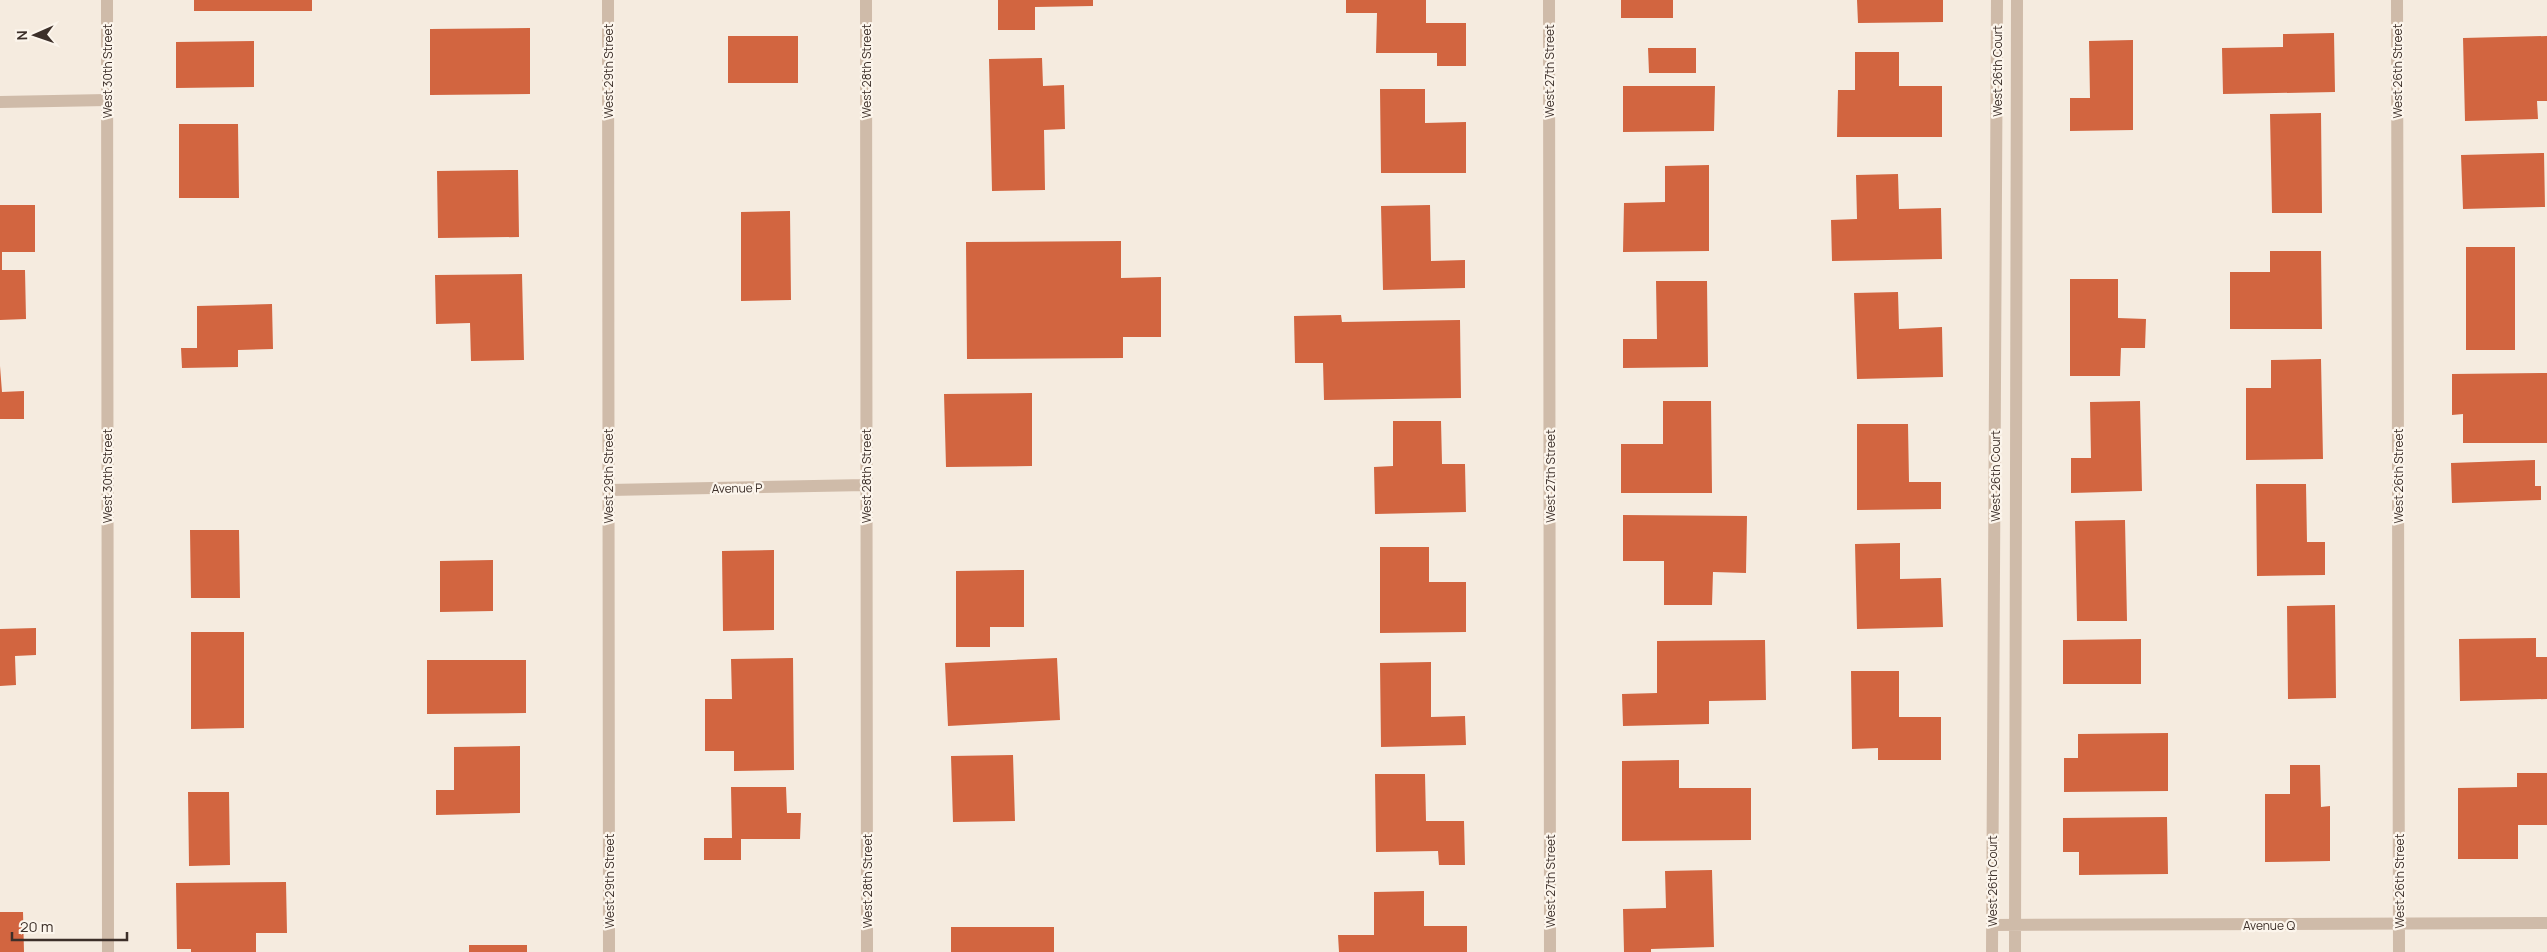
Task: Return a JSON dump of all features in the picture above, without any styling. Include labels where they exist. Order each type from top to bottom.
[{"type":"street","name":"West 30th Street","points":[[107,0],[108,952]]},
{"type":"street","name":"West 29th Street","points":[[608,0],[608,952]]},
{"type":"street","name":"West 28th Street","points":[[866,0],[867,952]]},
{"type":"street","name":"West 27th Street","points":[[1549,0],[1550,952]]},
{"type":"street","name":"West 26th Court","points":[[1992,952],[1997,0]]},
{"type":"street","name":"West 26th Court","points":[[2015,952],[2017,0]]},
{"type":"street","name":"West 26th Street","points":[[2397,0],[2399,952]]},
{"type":"street","points":[[0,102],[107,100]]},
{"type":"street","name":"Avenue P","points":[[608,490],[866,485]]},
{"type":"street","name":"Avenue Q","points":[[1992,925],[2015,927],[2547,923]]},
{"type":"building","points":[[194,0],[312,0],[312,11],[194,11]]},
{"type":"building","points":[[998,0],[1093,0],[1093,6],[1035,7],[1035,30],[998,30]]},
{"type":"building","points":[[1346,0],[1426,0],[1426,23],[1466,23],[1466,66],[1437,66],[1437,53],[1376,53],[1377,13],[1346,13]]},
{"type":"building","points":[[1621,0],[1673,0],[1673,18],[1621,18]]},
{"type":"building","points":[[1857,0],[1943,0],[1943,22],[1858,23]]},
{"type":"building","points":[[530,28],[530,94],[430,95],[430,29]]},
{"type":"building","points":[[2334,33],[2335,92],[2223,94],[2222,48],[2283,47],[2283,34]]},
{"type":"building","points":[[728,36],[798,36],[798,83],[728,83]]},
{"type":"building","points":[[2547,36],[2547,101],[2537,101],[2538,119],[2465,121],[2463,38]]},
{"type":"building","points":[[2133,40],[2133,130],[2070,131],[2070,98],[2090,98],[2089,41]]},
{"type":"building","points":[[254,41],[254,87],[176,88],[176,42]]},
{"type":"building","points":[[1648,48],[1696,48],[1696,73],[1649,73]]},
{"type":"building","points":[[1855,52],[1899,52],[1899,86],[1942,86],[1942,137],[1837,137],[1838,90],[1855,90]]},
{"type":"building","points":[[1042,58],[1043,86],[1064,85],[1065,129],[1044,130],[1045,190],[992,191],[989,59]]},
{"type":"building","points":[[1623,86],[1715,86],[1714,131],[1623,132]]},
{"type":"building","points":[[1380,89],[1425,89],[1425,123],[1466,122],[1466,173],[1381,173]]},
{"type":"building","points":[[2321,113],[2322,213],[2272,213],[2270,114]]},
{"type":"building","points":[[179,124],[238,124],[239,198],[179,198]]},
{"type":"building","points":[[2544,153],[2545,207],[2463,209],[2461,155]]},
{"type":"building","points":[[1709,165],[1709,251],[1623,252],[1624,203],[1665,202],[1665,166]]},
{"type":"building","points":[[518,170],[519,237],[438,238],[437,171]]},
{"type":"building","points":[[1898,174],[1899,209],[1941,208],[1942,259],[1832,261],[1831,220],[1857,219],[1856,175]]},
{"type":"building","points":[[0,205],[35,205],[35,252],[2,252],[2,270],[25,270],[26,319],[0,320]]},
{"type":"building","points":[[1430,205],[1431,261],[1465,260],[1465,288],[1383,290],[1381,206]]},
{"type":"building","points":[[790,211],[791,300],[741,301],[741,212]]},
{"type":"building","points":[[1121,241],[1121,278],[1161,277],[1161,337],[1123,337],[1123,358],[967,359],[966,242]]},
{"type":"building","points":[[2466,247],[2515,247],[2515,350],[2466,350]]},
{"type":"building","points":[[2270,251],[2321,251],[2322,329],[2230,329],[2230,272],[2270,272]]},
{"type":"building","points":[[522,274],[524,360],[471,361],[470,323],[436,324],[435,275]]},
{"type":"building","points":[[2070,279],[2118,279],[2118,318],[2146,319],[2145,348],[2121,348],[2120,376],[2070,376]]},
{"type":"building","points":[[1656,281],[1707,281],[1708,367],[1623,368],[1623,339],[1657,339]]},
{"type":"building","points":[[1898,292],[1899,329],[1942,327],[1943,377],[1857,379],[1854,293]]},
{"type":"building","points":[[272,304],[273,349],[238,350],[238,367],[182,368],[181,348],[197,348],[197,306]]},
{"type":"building","points":[[1341,315],[1342,322],[1460,320],[1461,398],[1324,400],[1323,363],[1295,363],[1294,316]]},
{"type":"building","points":[[2321,359],[2323,459],[2246,460],[2246,388],[2271,388],[2271,360]]},
{"type":"building","points":[[0,366],[2,392],[24,391],[24,419],[0,419]]},
{"type":"building","points":[[2547,373],[2547,443],[2463,443],[2463,414],[2452,415],[2452,374]]},
{"type":"building","points":[[1032,393],[1032,466],[946,467],[944,394]]},
{"type":"building","points":[[1663,401],[1711,401],[1712,493],[1621,493],[1621,444],[1663,444]]},
{"type":"building","points":[[2140,401],[2142,491],[2071,493],[2071,458],[2091,458],[2090,402]]},
{"type":"building","points":[[1393,421],[1441,421],[1442,464],[1465,464],[1466,512],[1375,514],[1374,467],[1393,466]]},
{"type":"building","points":[[1857,424],[1908,424],[1909,482],[1941,482],[1941,509],[1857,510]]},
{"type":"building","points":[[2535,460],[2535,486],[2541,486],[2541,500],[2452,503],[2451,463]]},
{"type":"building","points":[[2256,484],[2306,484],[2307,542],[2325,542],[2325,575],[2257,576]]},
{"type":"building","points":[[1623,515],[1747,516],[1746,573],[1713,572],[1712,605],[1664,605],[1664,561],[1623,561]]},
{"type":"building","points":[[2125,520],[2127,621],[2077,621],[2075,521]]},
{"type":"building","points":[[190,530],[239,530],[240,598],[191,598]]},
{"type":"building","points":[[1900,543],[1900,579],[1941,578],[1943,627],[1857,629],[1855,544]]},
{"type":"building","points":[[1380,547],[1429,547],[1429,582],[1466,582],[1466,632],[1380,633]]},
{"type":"building","points":[[774,550],[774,630],[723,631],[722,551]]},
{"type":"building","points":[[493,560],[493,611],[440,612],[440,561]]},
{"type":"building","points":[[1024,570],[1024,627],[990,627],[990,647],[956,647],[956,571]]},
{"type":"building","points":[[2335,605],[2336,698],[2288,699],[2287,606]]},
{"type":"building","points":[[36,628],[36,655],[15,656],[16,685],[0,686],[0,629]]},
{"type":"building","points":[[191,632],[244,632],[244,728],[191,729]]},
{"type":"building","points":[[2536,638],[2536,657],[2547,657],[2547,699],[2460,701],[2459,639]]},
{"type":"building","points":[[2141,639],[2141,684],[2063,684],[2063,640]]},
{"type":"building","points":[[1765,640],[1766,700],[1709,701],[1709,724],[1623,726],[1622,694],[1657,693],[1657,641]]},
{"type":"building","points":[[793,658],[794,770],[734,771],[734,751],[705,751],[705,699],[732,699],[731,659]]},
{"type":"building","points":[[1057,658],[1060,720],[948,726],[945,663]]},
{"type":"building","points":[[427,660],[526,660],[526,713],[427,714]]},
{"type":"building","points":[[1431,662],[1431,717],[1465,716],[1466,745],[1381,747],[1380,663]]},
{"type":"building","points":[[1851,671],[1899,671],[1899,717],[1941,717],[1941,760],[1878,760],[1878,748],[1852,749]]},
{"type":"building","points":[[2168,733],[2168,791],[2064,792],[2064,758],[2078,758],[2078,734]]},
{"type":"building","points":[[520,746],[520,813],[436,815],[436,790],[454,790],[454,747]]},
{"type":"building","points":[[1013,755],[1015,821],[953,822],[951,756]]},
{"type":"building","points":[[1679,760],[1679,788],[1751,788],[1751,840],[1622,841],[1622,761]]},
{"type":"building","points":[[2290,765],[2320,765],[2321,807],[2330,806],[2330,861],[2265,862],[2265,794],[2290,794]]},
{"type":"building","points":[[2517,773],[2547,773],[2547,825],[2518,825],[2518,859],[2458,859],[2458,788],[2517,787]]},
{"type":"building","points":[[1375,774],[1425,774],[1426,821],[1464,821],[1465,865],[1439,865],[1438,851],[1376,852]]},
{"type":"building","points":[[731,787],[786,787],[787,813],[801,813],[800,839],[741,839],[741,860],[704,860],[704,838],[732,838]]},
{"type":"building","points":[[188,792],[229,792],[230,865],[189,866]]},
{"type":"building","points":[[2167,817],[2168,874],[2079,875],[2079,852],[2063,852],[2063,818]]},
{"type":"building","points":[[1712,870],[1714,947],[1624,952],[1623,909],[1666,908],[1665,871]]},
{"type":"building","points":[[286,882],[287,933],[256,933],[256,952],[191,952],[191,949],[177,949],[176,883]]},
{"type":"building","points":[[1424,891],[1424,926],[1467,926],[1467,952],[1339,952],[1338,935],[1374,935],[1374,892]]},
{"type":"building","points":[[0,912],[23,912],[24,952],[0,952]]},
{"type":"building","points":[[951,927],[1054,927],[1054,952],[951,952]]},
{"type":"building","points":[[469,945],[527,945],[527,952],[469,952]]}]
